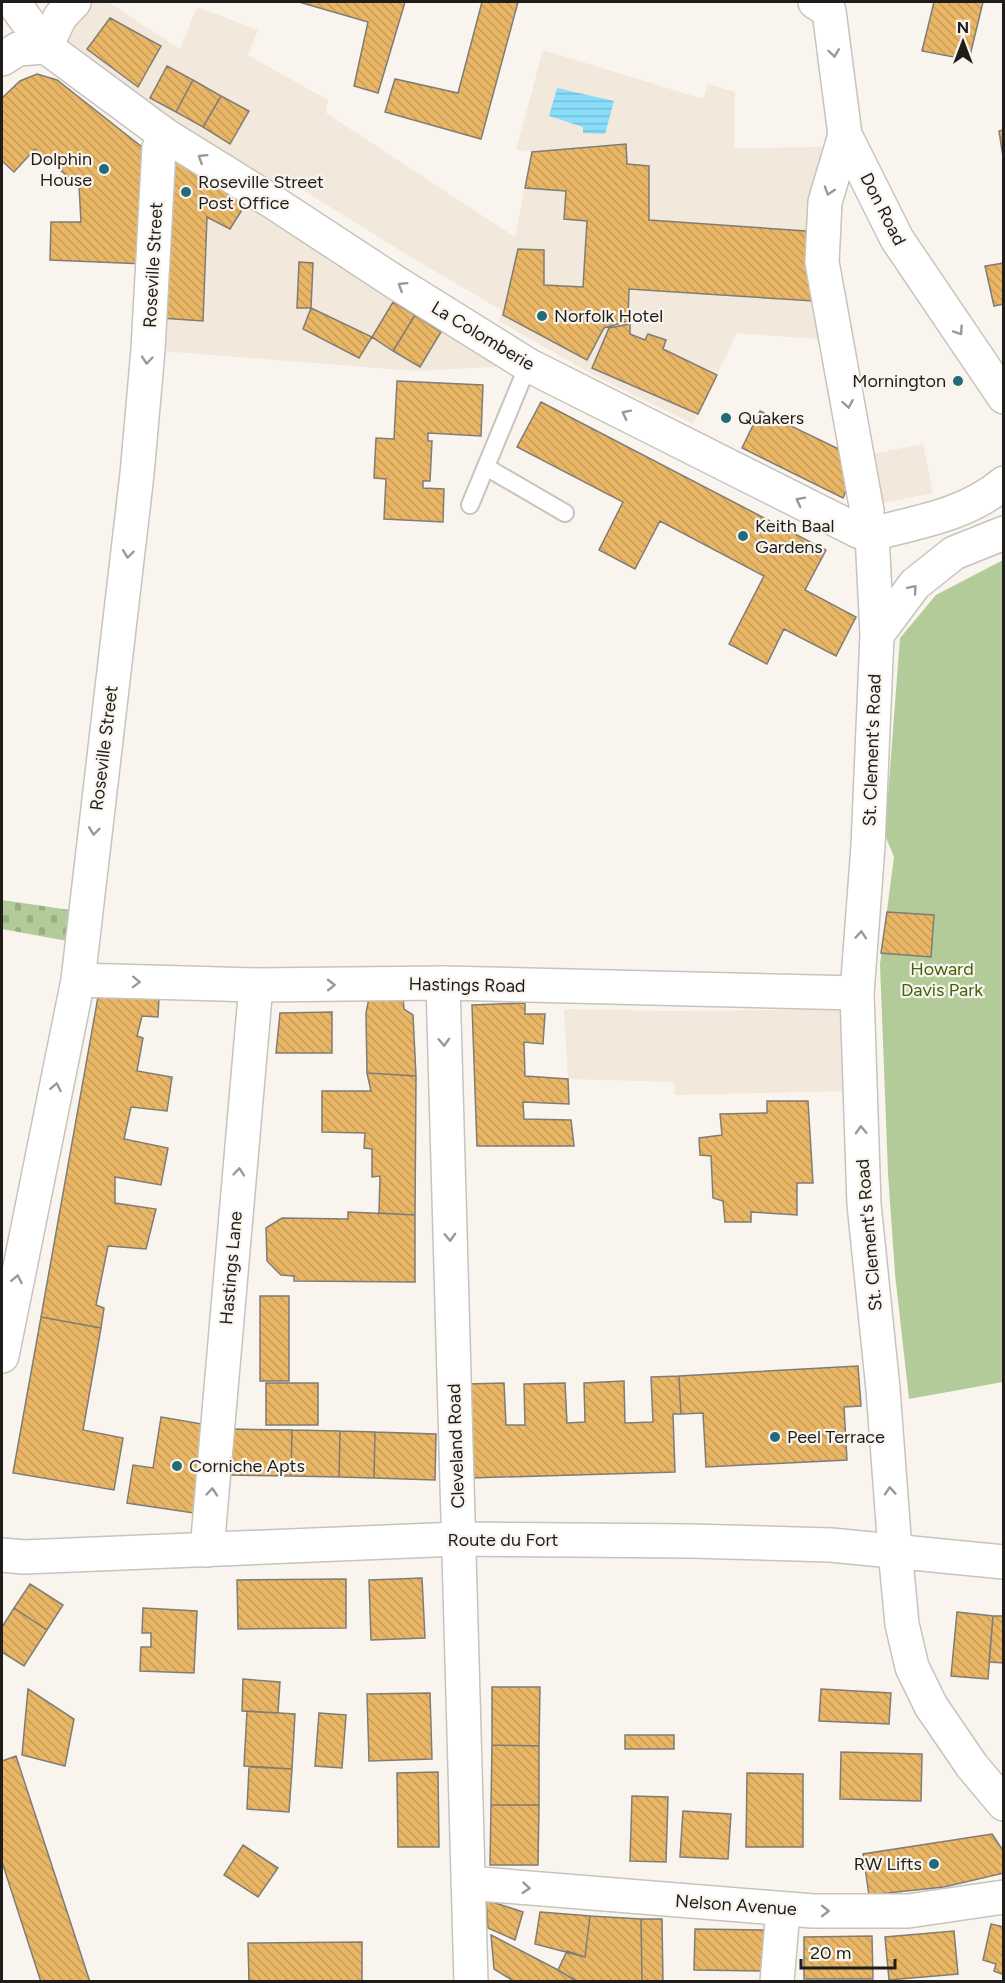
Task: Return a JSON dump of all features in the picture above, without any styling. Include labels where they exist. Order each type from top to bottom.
[{"type":"main road","name":"La Colomberie","points":[[13,2],[46,47],[165,135],[528,365],[865,532]]},
{"type":"main road","points":[[2,59],[18,49],[46,47],[60,17],[74,2]]},
{"type":"main road","name":"Don Road","points":[[826,4],[845,135],[897,239],[1004,397]]},
{"type":"main road","name":"Roseville Street","points":[[2,1356],[78,980],[137,474],[149,339],[159,148],[165,135]]},
{"type":"main road","name":"St. Clement's Road","points":[[845,135],[825,202],[822,262],[867,511],[865,532],[877,635],[868,846],[857,993],[864,1204],[882,1389],[894,1550],[902,1624],[912,1667],[931,1706],[972,1766],[1004,1804]]},
{"type":"main road","points":[[865,532],[955,512],[989,495],[1004,483]]},
{"type":"main road","points":[[877,635],[915,584],[954,553],[1004,533]]},
{"type":"main road","name":"Hastings Road","points":[[78,980],[256,985],[443,983],[857,993]]},
{"type":"main road","name":"Cleveland Road","points":[[443,983],[471,1982]]},
{"type":"main road","name":"Hastings Lane","points":[[207,1550],[256,985]]},
{"type":"main road","name":"Route du Fort","points":[[2,1555],[24,1557],[458,1539],[831,1545],[1004,1562]]},
{"type":"main road","name":"Nelson Avenue","points":[[468,1883],[783,1910],[908,1911],[1004,1897]]},
{"type":"main road","points":[[777,1982],[783,1910]]},
{"type":"lane","points":[[470,506],[528,365]]},
{"type":"lane","points":[[486,467],[566,513]]},
{"type":"shaded area","points":[[74,2],[108,2],[180,49],[197,7],[258,30],[248,55],[328,100],[326,113],[515,237],[532,152],[516,150],[543,50],[703,99],[708,84],[735,92],[734,148],[829,147],[828,340],[737,333],[693,424],[590,373],[499,321],[501,310],[287,180],[274,202],[528,365],[415,371],[148,350],[159,148],[46,47]]},
{"type":"shaded area","points":[[923,444],[933,493],[878,504],[867,455]]},
{"type":"shaded area","points":[[564,1009],[669,1011],[843,1009],[846,1091],[675,1095],[674,1082],[568,1079]]},
{"type":"green space","name":"Howard Davis Park","points":[[1003,560],[1003,1382],[909,1399],[895,1274],[888,1173],[880,964],[894,857],[885,835],[900,638],[936,595]]},
{"type":"green space","points":[[2,900],[70,910],[67,941],[2,929]]},
{"type":"water","points":[[557,88],[614,101],[605,134],[583,133],[583,127],[549,116]]},
{"type":"building","points":[[299,2],[405,2],[378,93],[354,86],[368,22]]},
{"type":"building","points":[[482,2],[518,2],[481,139],[385,112],[395,79],[458,93]]},
{"type":"building","points":[[934,2],[983,2],[969,60],[922,51]]},
{"type":"building","points":[[110,18],[161,46],[138,87],[87,49]]},
{"type":"building","points":[[167,66],[193,80],[176,112],[150,98]]},
{"type":"building","name":"Dolphin House","points":[[37,74],[57,80],[142,147],[149,166],[145,264],[50,260],[51,222],[81,222],[79,186],[35,149],[14,172],[2,161],[2,98],[20,81]]},
{"type":"building","points":[[193,80],[221,96],[203,127],[176,112]]},
{"type":"building","points":[[221,96],[249,111],[230,144],[203,127]]},
{"type":"building","points":[[1004,130],[1004,163],[999,131]]},
{"type":"building","points":[[626,144],[627,164],[649,166],[649,220],[806,231],[814,301],[629,289],[628,321],[604,328],[587,360],[503,315],[518,249],[544,250],[544,285],[583,287],[587,221],[564,219],[566,191],[525,188],[532,152]]},
{"type":"building","points":[[180,158],[250,197],[230,229],[207,217],[203,321],[161,318],[170,164]]},
{"type":"building","points":[[299,262],[313,263],[311,308],[297,308]]},
{"type":"building","points":[[1004,263],[1004,304],[994,306],[985,266]]},
{"type":"building","points":[[393,302],[415,315],[393,351],[372,337]]},
{"type":"building","points":[[311,308],[372,337],[359,358],[303,329]]},
{"type":"building","points":[[415,315],[441,332],[420,367],[393,351]]},
{"type":"building","points":[[630,324],[630,334],[645,340],[648,334],[666,340],[663,349],[717,375],[698,414],[592,368],[609,328]]},
{"type":"building","points":[[397,381],[483,385],[481,436],[428,433],[428,441],[432,441],[430,481],[423,481],[423,488],[444,489],[443,522],[384,519],[386,479],[374,478],[376,438],[394,439]]},
{"type":"building","name":"Keith Baal Gardens","points":[[541,402],[826,550],[805,590],[856,617],[836,656],[784,629],[767,664],[729,644],[764,576],[660,521],[635,569],[599,550],[623,502],[517,447]]},
{"type":"building","points":[[760,411],[845,452],[850,481],[843,498],[742,448]]},
{"type":"building","points":[[887,912],[934,915],[931,957],[881,953]]},
{"type":"building","points":[[98,997],[159,998],[158,1017],[142,1016],[137,1036],[143,1038],[137,1071],[172,1077],[167,1111],[131,1107],[124,1139],[168,1148],[161,1185],[115,1177],[115,1203],[156,1209],[146,1249],[108,1246],[96,1305],[104,1308],[101,1328],[41,1317]]},
{"type":"building","points":[[403,997],[404,1009],[413,1015],[416,1076],[367,1073],[366,1013],[369,998]]},
{"type":"building","points":[[525,1003],[525,1014],[545,1014],[543,1044],[524,1042],[525,1076],[568,1079],[569,1104],[523,1102],[524,1119],[571,1120],[574,1146],[477,1146],[472,1005]]},
{"type":"building","points":[[332,1012],[332,1053],[276,1053],[280,1013]]},
{"type":"building","points":[[367,1073],[416,1076],[415,1215],[379,1213],[380,1176],[372,1177],[372,1149],[364,1148],[365,1133],[322,1132],[322,1091],[371,1091]]},
{"type":"building","points":[[767,1101],[808,1101],[813,1183],[797,1183],[797,1215],[751,1212],[751,1222],[725,1222],[723,1201],[713,1198],[711,1156],[700,1155],[699,1138],[722,1135],[720,1114],[767,1113]]},
{"type":"building","points":[[348,1212],[415,1215],[415,1282],[294,1281],[294,1276],[281,1275],[267,1261],[266,1228],[282,1218],[348,1219]]},
{"type":"building","points":[[260,1296],[289,1296],[289,1381],[260,1381]]},
{"type":"building","points":[[41,1317],[101,1328],[83,1430],[123,1438],[114,1490],[13,1473]]},
{"type":"building","name":"Peel Terrace","points":[[858,1366],[861,1406],[844,1407],[847,1460],[706,1467],[703,1413],[681,1414],[679,1376]]},
{"type":"building","points":[[679,1376],[681,1414],[673,1414],[675,1472],[470,1478],[467,1384],[504,1383],[506,1425],[525,1425],[524,1384],[565,1383],[567,1423],[585,1422],[584,1383],[624,1381],[625,1423],[653,1422],[651,1377]]},
{"type":"building","points":[[266,1383],[318,1383],[318,1425],[266,1425]]},
{"type":"building","name":"Corniche Apts","points":[[161,1417],[208,1425],[200,1514],[127,1503],[133,1465],[153,1468]]},
{"type":"building","points":[[230,1429],[292,1430],[291,1476],[229,1475]]},
{"type":"building","points":[[292,1430],[340,1431],[339,1477],[291,1476]]},
{"type":"building","points":[[340,1431],[375,1432],[374,1478],[339,1477]]},
{"type":"building","points":[[375,1432],[436,1434],[435,1480],[374,1478]]},
{"type":"building","points":[[422,1578],[425,1638],[371,1640],[369,1580]]},
{"type":"building","points":[[346,1579],[346,1628],[238,1629],[237,1580]]},
{"type":"building","points":[[30,1584],[63,1605],[47,1630],[14,1608]]},
{"type":"building","points":[[14,1608],[47,1630],[24,1666],[2,1652],[2,1627]]},
{"type":"building","points":[[143,1608],[197,1611],[194,1673],[140,1671],[141,1647],[151,1647],[151,1633],[142,1633]]},
{"type":"building","points":[[957,1612],[993,1616],[988,1679],[951,1676]]},
{"type":"building","points":[[993,1616],[1004,1616],[1004,1663],[989,1662]]},
{"type":"building","points":[[243,1679],[280,1682],[278,1713],[242,1711]]},
{"type":"building","points":[[492,1687],[540,1687],[539,1746],[492,1745]]},
{"type":"building","points":[[28,1689],[74,1719],[65,1766],[22,1755]]},
{"type":"building","points":[[821,1689],[891,1693],[889,1724],[819,1721]]},
{"type":"building","points":[[430,1693],[432,1759],[369,1761],[367,1694]]},
{"type":"building","points":[[247,1711],[295,1714],[292,1769],[244,1766]]},
{"type":"building","points":[[319,1713],[346,1715],[342,1768],[315,1766]]},
{"type":"building","points":[[625,1735],[674,1735],[674,1749],[625,1749]]},
{"type":"building","points":[[492,1745],[539,1746],[539,1805],[491,1805]]},
{"type":"building","points":[[841,1752],[922,1754],[921,1801],[840,1799]]},
{"type":"building","points":[[16,1756],[90,1982],[41,1982],[2,1862],[2,1761]]},
{"type":"building","points":[[249,1767],[292,1769],[289,1812],[247,1809]]},
{"type":"building","points":[[438,1772],[439,1847],[398,1847],[397,1773]]},
{"type":"building","points":[[747,1773],[803,1774],[803,1847],[746,1847]]},
{"type":"building","points":[[632,1796],[668,1797],[666,1862],[630,1861]]},
{"type":"building","points":[[491,1805],[539,1805],[538,1865],[490,1865]]},
{"type":"building","points":[[683,1811],[731,1814],[728,1859],[680,1857]]},
{"type":"building","name":"RW Lifts","points":[[992,1834],[1004,1852],[1004,1873],[944,1887],[869,1895],[863,1854]]},
{"type":"building","points":[[243,1845],[278,1868],[258,1897],[224,1875]]},
{"type":"building","points":[[486,1900],[523,1912],[515,1940],[488,1928]]},
{"type":"building","points":[[540,1912],[590,1916],[585,1957],[535,1944]]},
{"type":"building","points":[[590,1916],[641,1919],[642,1982],[578,1982],[558,1970],[567,1951],[585,1957]]},
{"type":"building","points":[[641,1919],[662,1919],[663,1982],[642,1982]]},
{"type":"building","points":[[991,1924],[1004,1927],[1004,1975],[994,1971],[996,1964],[983,1960]]},
{"type":"building","points":[[695,1929],[766,1930],[765,1971],[694,1970]]},
{"type":"building","points":[[954,1931],[958,1974],[889,1980],[885,1937]]},
{"type":"building","points":[[491,1935],[578,1982],[515,1982],[494,1969]]},
{"type":"building","points":[[872,1936],[873,1979],[804,1979],[804,1937]]},
{"type":"building","points":[[362,1942],[362,1982],[249,1982],[248,1943]]},
{"type":"place","name":"Dolphin House","points":[[104,169]]},
{"type":"place","name":"Roseville Street Post Office","points":[[186,192]]},
{"type":"place","name":"Norfolk Hotel","points":[[542,316]]},
{"type":"place","name":"Mornington","points":[[958,381]]},
{"type":"place","name":"Quakers","points":[[726,418]]},
{"type":"place","name":"Keith Baal Gardens","points":[[743,536]]},
{"type":"place","name":"Peel Terrace","points":[[775,1437]]},
{"type":"place","name":"Corniche Apts","points":[[177,1466]]},
{"type":"place","name":"RW Lifts","points":[[934,1864]]}]
